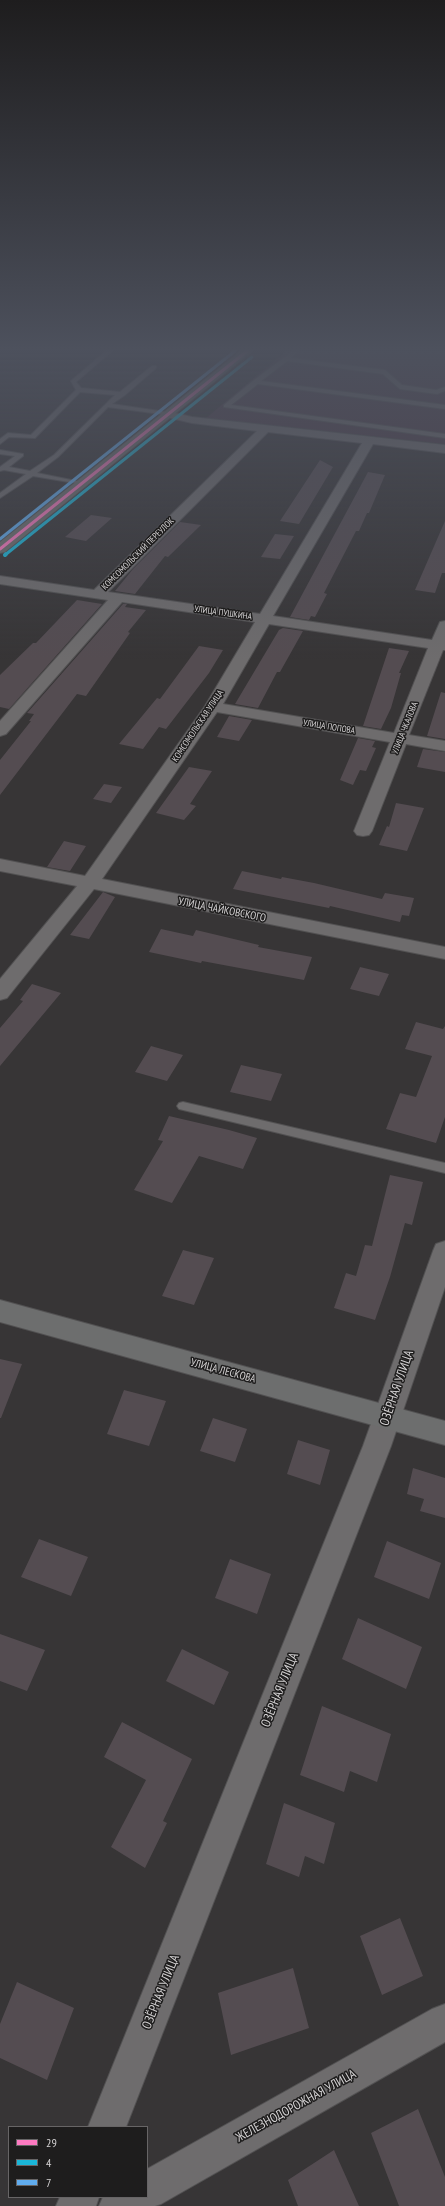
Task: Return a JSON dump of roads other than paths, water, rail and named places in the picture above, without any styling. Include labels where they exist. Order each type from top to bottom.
[{"type":"main road","points":[[0,549],[116,454]]},
{"type":"main road","name":"УЛИЦА ЛЕСКОВА","points":[[0,1310],[445,1433]]},
{"type":"street","name":"КОМСОМОЛЬСКИЙ ПЕРЕУЛОК","points":[[97,595],[240,454]]},
{"type":"street","name":"КОМСОМОЛЬСКАЯ УЛИЦА","points":[[0,993],[89,884],[213,707],[361,454]]},
{"type":"street","name":"УЛИЦА ПУШКИНА","points":[[0,580],[441,645]]},
{"type":"street","name":"КОМСОМОЛЬСКИЙ ПЕРЕУЛОК","points":[[0,731],[118,598]]},
{"type":"street","name":"УЛИЦА ЧКАЛОВА","points":[[363,831],[400,739],[441,645],[445,625]]},
{"type":"street","name":"УЛИЦА ПОПОВА","points":[[213,707],[445,746]]},
{"type":"street","name":"УЛИЦА ЧАЙКОВСКОГО","points":[[0,865],[89,884],[445,953]]},
{"type":"street","name":"ОЗЁРНАЯ УЛИЦА","points":[[107,2126],[388,1416],[445,1250]]},
{"type":"street","name":"ЖЕЛЕЗНОДОРОЖНАЯ УЛИЦА","points":[[148,2189],[445,2022]]},
{"type":"street","points":[[119,2206],[133,2198]]},
{"type":"lane","points":[[2,468],[21,455],[14,454]]},
{"type":"lane","points":[[0,496],[58,454]]},
{"type":"lane","points":[[2,468],[79,483]]},
{"type":"lane","points":[[183,1106],[445,1168]]}]
